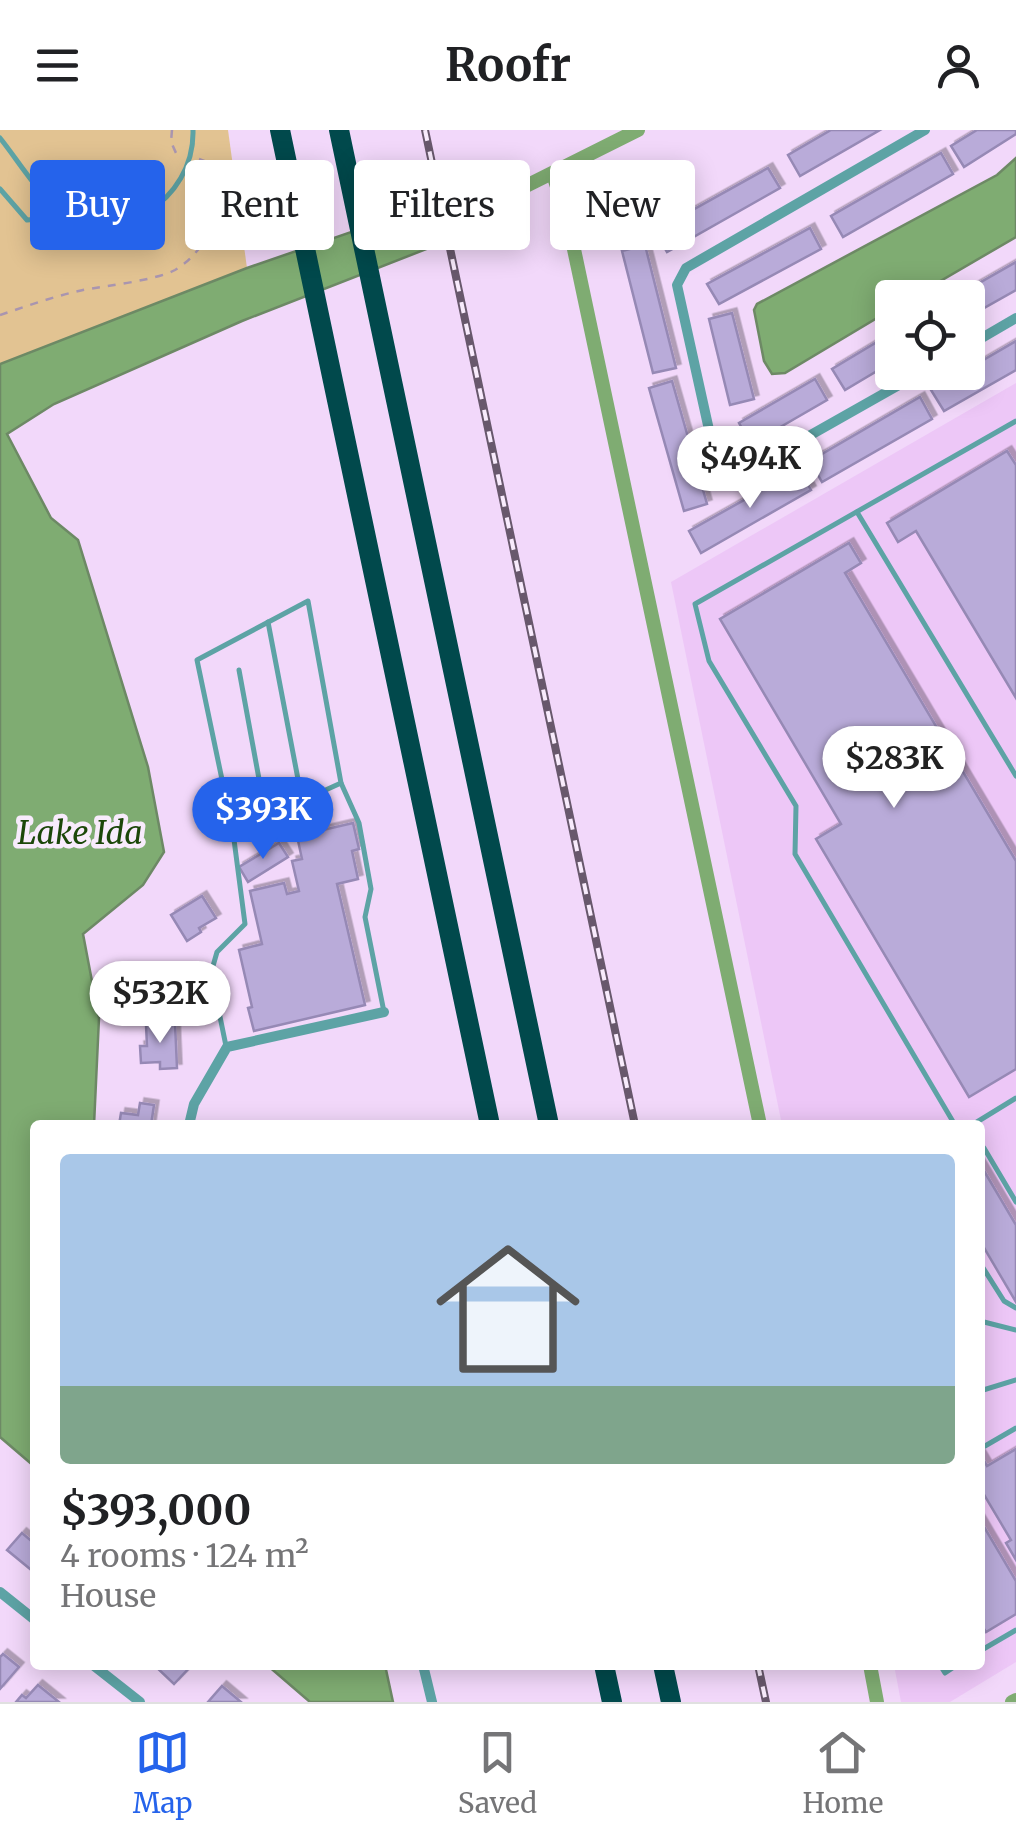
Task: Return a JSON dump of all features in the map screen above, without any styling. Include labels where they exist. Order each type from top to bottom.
[{"type":"highway","points":[[280,130],[489,1120]]},
{"type":"highway","points":[[340,138],[548,1120]]},
{"type":"highway","points":[[605,1670],[612,1702]]},
{"type":"highway","points":[[664,1670],[671,1702]]},
{"type":"street","points":[[890,390],[733,478],[723,474],[714,457],[677,285],[686,268],[925,130]]},
{"type":"street","points":[[985,336],[1016,318]]},
{"type":"street","points":[[189,1120],[194,1104],[226,1047],[384,1012]]},
{"type":"street","points":[[0,1592],[30,1616]]},
{"type":"street","points":[[99,1670],[140,1702]]},
{"type":"street","points":[[425,1670],[432,1702]]},
{"type":"lane","points":[[165,199],[181,181],[192,156],[192,130]]},
{"type":"lane","points":[[0,138],[30,174]]},
{"type":"lane","points":[[0,189],[21,215],[30,220]]},
{"type":"lane","points":[[953,1120],[794,854],[796,806],[709,661],[695,604],[1016,421]]},
{"type":"lane","points":[[857,512],[1016,776]]},
{"type":"lane","points":[[226,1047],[211,973],[217,952],[244,924],[233,832],[198,660],[308,601],[340,783],[359,823],[362,839],[371,888],[365,918],[384,1012]]},
{"type":"lane","points":[[268,622],[302,800]]},
{"type":"lane","points":[[239,670],[266,816]]},
{"type":"lane","points":[[233,832],[340,783]]},
{"type":"lane","points":[[980,1120],[1016,1098]]},
{"type":"lane","points":[[985,1150],[1016,1202]]},
{"type":"lane","points":[[985,1270],[1004,1302],[1016,1308]]},
{"type":"lane","points":[[985,1322],[1016,1330]]},
{"type":"lane","points":[[985,1389],[1016,1380]]},
{"type":"lane","points":[[985,1446],[1016,1428]]},
{"type":"lane","points":[[985,1648],[1016,1630]]},
{"type":"path","points":[[0,315],[74,292],[172,272],[199,251],[225,188],[226,169],[176,152],[171,142],[172,130]]},
{"type":"shaded area","points":[[0,130],[228,130],[232,160],[185,160],[185,250],[245,250],[247,268],[0,364]]},
{"type":"shaded area","points":[[1016,383],[1016,1662],[950,1702],[901,1702],[895,1670],[985,1670],[985,1120],[781,1120],[671,582]]},
{"type":"water","points":[[1016,158],[1016,237],[942,280],[875,280],[875,319],[785,373],[772,374],[764,361],[754,310],[757,304],[997,175]]},
{"type":"water","name":"Lake Ida","points":[[354,231],[354,250],[424,250],[242,321],[54,404],[7,434],[51,518],[78,540],[148,767],[164,852],[143,885],[83,934],[99,1018],[94,1120],[30,1120],[30,1463],[0,1437],[0,364],[299,250],[334,250],[334,238]]},
{"type":"water","points":[[273,1670],[386,1670],[393,1702],[310,1702]]},
{"type":"building","points":[[831,130],[880,130],[800,176],[788,155]]},
{"type":"building","points":[[977,130],[1016,130],[1016,134],[964,167],[951,146]]},
{"type":"building","points":[[941,153],[953,174],[843,237],[831,216]]},
{"type":"building","points":[[768,168],[780,188],[695,236],[695,209]]},
{"type":"building","points":[[810,228],[821,249],[719,304],[707,284]]},
{"type":"building","points":[[646,250],[676,368],[653,373],[622,251]]},
{"type":"building","points":[[1016,262],[1016,290],[985,307],[984,280]]},
{"type":"building","points":[[732,313],[754,399],[730,405],[709,319]]},
{"type":"building","points":[[1016,341],[1016,370],[985,388],[985,359]]},
{"type":"building","points":[[875,343],[875,372],[845,390],[832,369]]},
{"type":"building","points":[[815,379],[827,400],[751,444],[739,423]]},
{"type":"building","points":[[672,381],[707,504],[684,511],[649,388]]},
{"type":"building","points":[[931,390],[981,390],[944,411]]},
{"type":"building","points":[[920,397],[932,419],[822,482],[810,461]]},
{"type":"building","points":[[1007,451],[1016,465],[1016,698],[916,531],[898,542],[887,523]]},
{"type":"building","points":[[799,469],[811,490],[701,553],[689,531]]},
{"type":"building","points":[[849,543],[861,563],[845,573],[1016,861],[1016,1069],[969,1097],[816,839],[841,824],[720,619]]},
{"type":"building","points":[[353,823],[359,849],[352,851],[358,879],[337,884],[365,1005],[254,1031],[239,950],[262,944],[250,891],[284,883],[287,894],[299,891],[292,861],[302,859],[297,836]]},
{"type":"building","points":[[279,843],[288,857],[248,882],[239,867]]},
{"type":"building","points":[[202,896],[216,918],[187,941],[171,915]]},
{"type":"building","points":[[175,1023],[177,1068],[160,1069],[160,1062],[141,1063],[140,1046],[147,1046],[146,1025]]},
{"type":"building","points":[[140,1103],[154,1105],[152,1120],[120,1120],[121,1113],[138,1115]]},
{"type":"building","points":[[985,1172],[1016,1225],[1016,1302],[985,1249]]},
{"type":"building","points":[[1016,1449],[1016,1560],[1006,1543],[1011,1540],[985,1496],[985,1463],[987,1466]]},
{"type":"building","points":[[985,1528],[1016,1581],[1016,1614],[986,1632]]},
{"type":"building","points":[[22,1533],[30,1540],[30,1569],[7,1550]]},
{"type":"building","points":[[3,1654],[19,1667],[0,1689],[0,1657]]},
{"type":"building","points":[[159,1670],[187,1670],[174,1684]]},
{"type":"building","points":[[38,1685],[59,1702],[16,1702],[22,1695],[26,1698]]},
{"type":"building","points":[[222,1686],[241,1702],[208,1702]]},
{"type":"waterway","points":[[530,184],[638,130]]},
{"type":"waterway","points":[[574,250],[759,1120]]},
{"type":"waterway","points":[[871,1670],[877,1702]]},
{"type":"waterway","points":[[1012,1702],[1016,1700]]},
{"type":"railway","points":[[425,130],[634,1120]]},
{"type":"railway","points":[[759,1670],[766,1702]]}]
